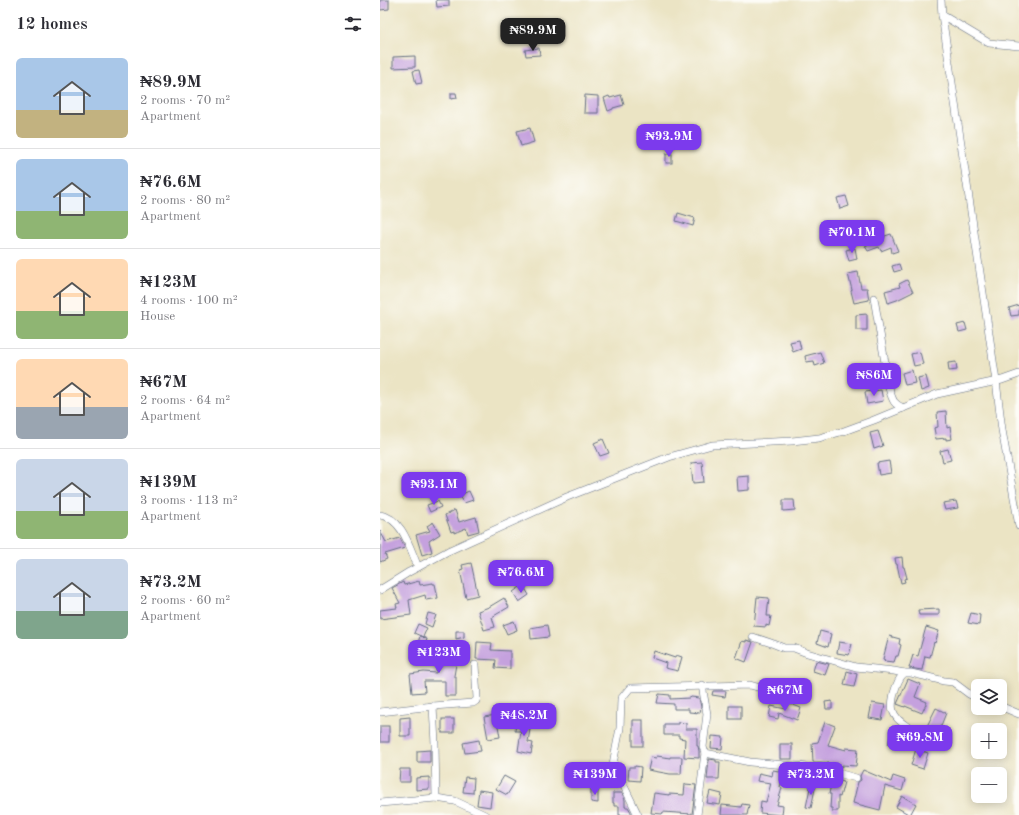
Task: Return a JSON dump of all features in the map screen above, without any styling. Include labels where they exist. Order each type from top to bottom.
[{"type":"street","points":[[941,0],[1002,430],[1019,526]]},
{"type":"street","points":[[942,15],[989,44],[1019,46]]},
{"type":"street","points":[[874,298],[890,392],[893,401],[897,406],[903,408]]},
{"type":"street","points":[[380,590],[448,551],[567,497],[668,457],[712,445],[792,441],[819,438],[844,431],[937,394],[996,381],[1019,374]]},
{"type":"street","points":[[380,515],[388,517],[401,529],[418,567]]},
{"type":"street","points":[[753,637],[784,648],[794,648],[856,667],[911,673],[953,682],[971,695]]},
{"type":"street","points":[[380,712],[474,703],[477,698],[475,665]]},
{"type":"street","points":[[904,673],[901,676],[895,692],[892,706],[893,712],[899,720],[910,729],[936,741]]},
{"type":"street","points":[[697,815],[705,753],[703,747],[707,714],[702,685]]},
{"type":"street","points":[[638,815],[622,782],[612,769],[620,728],[621,699],[630,688],[750,685],[764,688]]},
{"type":"street","points":[[433,706],[436,798]]},
{"type":"street","points":[[1007,709],[1019,714]]},
{"type":"street","points":[[705,753],[750,762],[819,768],[856,778]]},
{"type":"street","points":[[380,803],[436,798],[455,801],[485,815]]},
{"type":"building","points":[[380,0],[389,0],[389,9],[380,10]]},
{"type":"building","points":[[436,0],[449,0],[449,6],[437,7]]},
{"type":"building","points":[[539,48],[540,55],[526,56],[525,50]]},
{"type":"building","points":[[415,56],[415,67],[393,68],[393,57]]},
{"type":"building","points":[[419,70],[422,83],[416,84],[413,71]]},
{"type":"building","points":[[451,93],[456,93],[457,98],[451,99]]},
{"type":"building","points":[[585,95],[598,96],[598,113],[584,113]]},
{"type":"building","points":[[621,95],[624,105],[608,111],[604,98]]},
{"type":"building","points":[[530,128],[534,142],[521,146],[517,131]]},
{"type":"building","points":[[666,154],[672,154],[672,163],[666,163]]},
{"type":"building","points":[[846,196],[849,206],[840,209],[837,198]]},
{"type":"building","points":[[678,213],[695,218],[693,226],[676,221]]},
{"type":"building","points":[[877,228],[882,237],[891,234],[898,251],[892,253],[891,247],[881,251],[879,247],[868,251],[865,246],[871,243],[866,233]]},
{"type":"building","points":[[855,248],[857,259],[849,261],[846,250]]},
{"type":"building","points":[[899,264],[901,270],[894,272],[892,266]]},
{"type":"building","points":[[858,272],[861,288],[867,288],[869,300],[854,303],[848,274]]},
{"type":"building","points":[[907,280],[913,292],[888,303],[885,291],[900,287],[899,284]]},
{"type":"building","points":[[1019,305],[1019,315],[1011,316],[1009,308]]},
{"type":"building","points":[[867,314],[867,330],[856,330],[856,315]]},
{"type":"building","points":[[965,323],[967,330],[959,332],[957,325]]},
{"type":"building","points":[[799,340],[801,349],[793,352],[790,342]]},
{"type":"building","points":[[820,352],[824,363],[815,366],[814,361],[806,362],[805,356]]},
{"type":"building","points":[[920,352],[923,364],[914,366],[911,354]]},
{"type":"building","points":[[956,362],[957,370],[949,371],[948,363]]},
{"type":"building","points":[[912,370],[915,383],[905,385],[902,373]]},
{"type":"building","points":[[926,376],[929,388],[921,391],[918,378]]},
{"type":"building","points":[[881,390],[883,401],[867,404],[865,392]]},
{"type":"building","points":[[946,411],[947,428],[950,427],[952,439],[936,439],[934,428],[938,427],[937,412]]},
{"type":"building","points":[[878,431],[883,446],[874,449],[870,433]]},
{"type":"building","points":[[603,439],[609,453],[600,456],[594,443]]},
{"type":"building","points":[[948,449],[951,460],[943,462],[940,451]]},
{"type":"building","points":[[889,461],[891,473],[879,475],[877,463]]},
{"type":"building","points":[[702,462],[704,482],[693,483],[691,463]]},
{"type":"building","points":[[749,476],[749,490],[738,491],[737,477]]},
{"type":"building","points":[[469,491],[473,500],[464,503],[460,495]]},
{"type":"building","points":[[783,500],[794,500],[795,510],[783,511]]},
{"type":"building","points":[[438,501],[441,507],[430,512],[427,505]]},
{"type":"building","points":[[956,501],[958,508],[945,510],[943,503]]},
{"type":"building","points":[[455,510],[459,522],[476,517],[479,531],[468,534],[466,528],[454,533],[454,531],[451,532],[445,515]]},
{"type":"building","points":[[433,522],[440,534],[429,541],[432,552],[422,555],[416,535],[430,531],[427,526]]},
{"type":"building","points":[[380,531],[386,542],[400,538],[405,548],[385,554],[387,559],[380,562]]},
{"type":"building","points":[[902,557],[903,567],[907,578],[904,579],[905,582],[901,583],[895,558]]},
{"type":"building","points":[[471,563],[478,595],[466,598],[460,570],[463,569],[462,565]]},
{"type":"building","points":[[419,581],[420,585],[435,584],[438,598],[426,600],[425,595],[409,600],[411,615],[380,619],[380,610],[397,608],[396,604],[400,603],[392,588],[403,582],[404,585]]},
{"type":"building","points":[[523,585],[529,595],[519,602],[513,592]]},
{"type":"building","points":[[757,597],[769,598],[767,616],[771,616],[769,626],[754,626]]},
{"type":"building","points":[[504,598],[509,607],[492,617],[495,627],[484,630],[478,611],[489,607]]},
{"type":"building","points":[[939,609],[939,615],[919,615],[918,610]]},
{"type":"building","points":[[428,613],[436,615],[432,627],[425,624]]},
{"type":"building","points":[[971,613],[980,615],[979,625],[968,623]]},
{"type":"building","points":[[514,621],[517,630],[507,634],[503,625]]},
{"type":"building","points":[[418,624],[427,628],[423,637],[414,633]]},
{"type":"building","points":[[547,625],[549,637],[531,639],[530,628]]},
{"type":"building","points":[[926,627],[939,631],[930,657],[925,656],[922,670],[909,668],[913,655],[918,656]]},
{"type":"building","points":[[456,631],[464,631],[464,637],[456,639]]},
{"type":"building","points":[[820,631],[831,634],[828,647],[817,643]]},
{"type":"building","points":[[420,636],[427,639],[424,649],[417,647]]},
{"type":"building","points":[[889,636],[900,639],[899,644],[901,645],[898,656],[896,656],[894,662],[884,661],[885,660],[883,659]]},
{"type":"building","points":[[746,640],[753,642],[746,662],[736,658],[742,641],[746,642]]},
{"type":"building","points":[[477,642],[492,643],[491,650],[510,651],[510,669],[495,668],[496,660],[476,659]]},
{"type":"building","points":[[839,642],[852,644],[849,655],[837,653]]},
{"type":"building","points":[[442,644],[453,645],[452,657],[457,658],[454,676],[456,676],[456,696],[445,696],[445,681],[424,681],[425,692],[412,693],[410,674],[424,672],[436,673],[439,655],[441,655]]},
{"type":"building","points":[[654,651],[675,658],[676,655],[682,657],[678,671],[665,668],[666,663],[652,658]]},
{"type":"building","points":[[816,661],[829,664],[825,675],[813,671]]},
{"type":"building","points":[[847,671],[857,674],[854,687],[844,685]]},
{"type":"building","points":[[908,679],[920,684],[915,697],[927,702],[922,713],[897,704]]},
{"type":"building","points":[[713,691],[726,691],[725,697],[712,695]]},
{"type":"building","points":[[659,694],[670,695],[670,699],[691,697],[699,698],[701,707],[700,713],[689,712],[689,709],[674,709],[674,704],[657,703]]},
{"type":"building","points":[[832,701],[832,709],[826,709],[825,702]]},
{"type":"building","points":[[788,703],[801,708],[797,720],[779,713],[778,719],[769,717],[771,706],[786,709]]},
{"type":"building","points":[[872,703],[885,705],[882,720],[869,718]]},
{"type":"building","points":[[729,706],[741,706],[741,719],[729,719]]},
{"type":"building","points":[[936,708],[946,713],[938,733],[926,728]]},
{"type":"building","points":[[496,715],[500,737],[488,739],[484,717]]},
{"type":"building","points":[[410,717],[410,736],[400,736],[400,718]]},
{"type":"building","points":[[442,719],[454,719],[454,733],[442,733]]},
{"type":"building","points":[[633,720],[643,720],[643,746],[633,746]]},
{"type":"building","points":[[516,721],[531,723],[528,742],[533,743],[531,754],[518,751],[521,731],[515,731]]},
{"type":"building","points":[[678,722],[686,723],[686,729],[697,729],[699,758],[684,757],[685,739],[679,738],[679,735],[664,735],[664,724],[678,724]]},
{"type":"building","points":[[825,722],[835,726],[828,745],[846,750],[846,748],[858,749],[856,766],[842,765],[842,767],[828,762],[813,762],[812,743],[818,742]]},
{"type":"building","points":[[380,726],[389,726],[389,742],[380,742]]},
{"type":"building","points":[[893,731],[902,733],[900,747],[888,745]]},
{"type":"building","points":[[712,736],[723,737],[722,749],[711,748]]},
{"type":"building","points":[[479,740],[481,751],[465,753],[463,743]]},
{"type":"building","points":[[780,744],[792,744],[792,759],[780,759]]},
{"type":"building","points":[[916,749],[928,753],[923,769],[911,765]]},
{"type":"building","points":[[430,750],[430,762],[417,762],[417,751]]},
{"type":"building","points":[[657,756],[670,758],[682,757],[681,774],[670,774],[648,770],[651,757],[656,758]]},
{"type":"building","points":[[709,759],[720,762],[719,779],[707,779]]},
{"type":"building","points":[[629,767],[641,767],[640,781],[628,780]]},
{"type":"building","points":[[400,769],[410,769],[410,782],[399,782]]},
{"type":"building","points":[[773,770],[784,772],[780,787],[782,788],[777,805],[783,806],[782,815],[760,813],[761,801],[766,802],[771,783],[757,781],[759,773],[772,776]]},
{"type":"building","points":[[863,770],[891,782],[893,776],[905,780],[902,791],[885,786],[880,810],[853,803],[858,782],[861,780],[860,776]]},
{"type":"building","points":[[504,776],[515,782],[507,795],[496,789]]},
{"type":"building","points":[[429,777],[429,789],[416,790],[416,778]]},
{"type":"building","points":[[465,777],[474,778],[473,793],[463,792]]},
{"type":"building","points":[[832,779],[844,782],[840,797],[838,796],[838,811],[832,811],[832,808],[830,808],[831,794],[829,794]]},
{"type":"building","points":[[811,783],[816,784],[811,808],[806,807]]},
{"type":"building","points":[[685,784],[696,785],[692,814],[663,812],[662,814],[651,813],[654,793],[684,795]]},
{"type":"building","points":[[591,789],[598,789],[598,803],[591,802]]},
{"type":"building","points":[[479,790],[492,792],[490,807],[477,805]]},
{"type":"building","points":[[710,791],[722,794],[720,805],[707,803]]},
{"type":"building","points":[[613,793],[622,793],[625,800],[625,807],[628,807],[631,815],[619,815],[619,806],[614,806],[613,803]]},
{"type":"building","points":[[902,796],[916,804],[910,815],[896,807]]},
{"type":"building","points":[[742,804],[749,805],[747,815],[721,815],[722,805],[741,807]]}]
